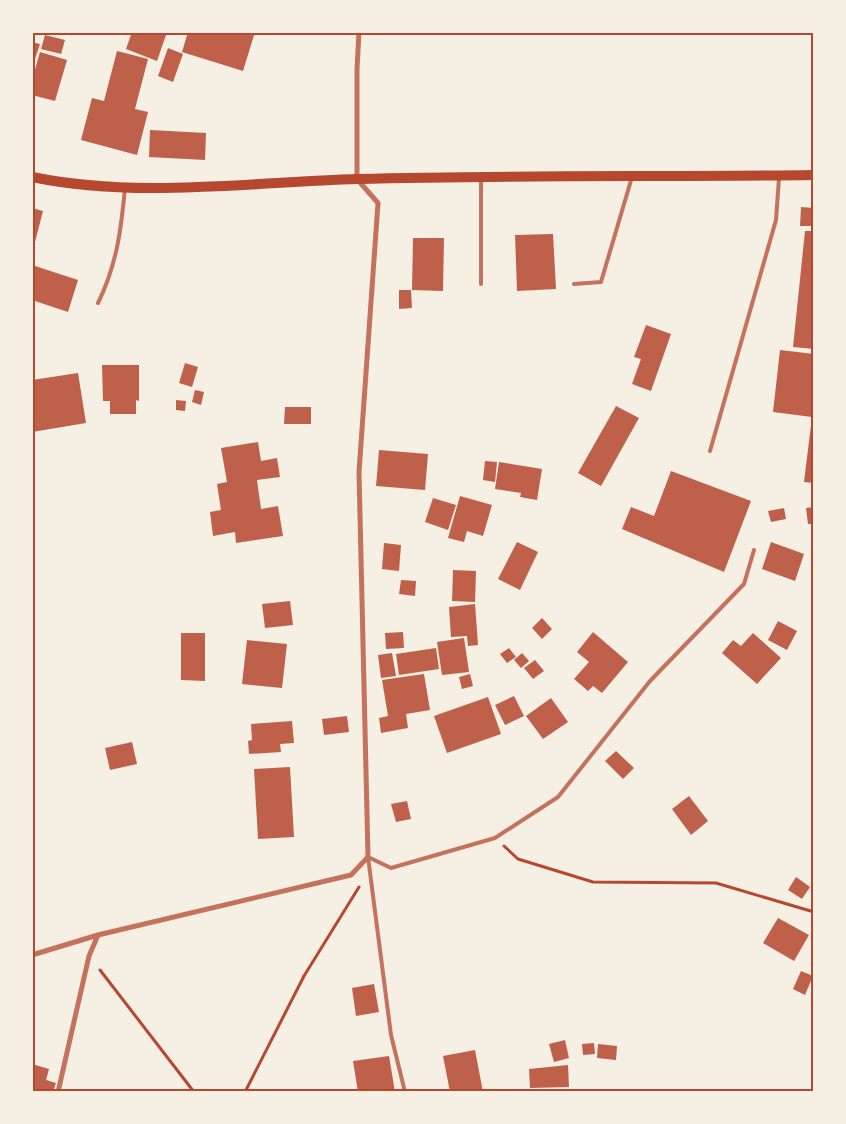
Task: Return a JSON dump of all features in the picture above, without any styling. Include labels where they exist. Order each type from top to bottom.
[{"type":"main road","points":[[32,177],[57,182],[126,188],[177,189],[357,179],[814,175]]},
{"type":"street","points":[[32,955],[98,934],[351,875],[368,857],[359,472],[378,203],[357,179],[359,32]]},
{"type":"street","points":[[58,1092],[89,956],[98,934]]},
{"type":"lane","points":[[710,451],[776,220],[779,175]]},
{"type":"lane","points":[[574,284],[601,282],[632,177]]},
{"type":"lane","points":[[481,178],[481,284]]},
{"type":"lane","points":[[98,303],[108,282],[119,246],[126,188]]},
{"type":"lane","points":[[368,857],[391,868],[495,838],[558,797],[650,681],[744,584],[754,550]]},
{"type":"lane","points":[[368,857],[391,1035],[406,1092]]},
{"type":"path","points":[[495,838],[518,859],[593,882],[716,882],[814,912]]},
{"type":"path","points":[[246,1092],[304,976],[361,884]]},
{"type":"path","points":[[89,956],[185,1077],[194,1092]]},
{"type":"building","points":[[132,32],[167,32],[157,61],[126,49]]},
{"type":"building","points":[[188,32],[255,32],[243,71],[182,52]]},
{"type":"building","points":[[45,35],[65,40],[61,54],[41,49]]},
{"type":"building","points":[[32,42],[40,44],[35,59],[32,58]]},
{"type":"building","points":[[168,48],[183,54],[173,82],[158,76]]},
{"type":"building","points":[[117,51],[148,59],[135,109],[148,112],[137,155],[81,140],[92,98],[104,101]]},
{"type":"building","points":[[40,52],[67,60],[55,101],[32,95],[32,80]]},
{"type":"building","points":[[150,130],[206,133],[205,160],[149,157]]},
{"type":"building","points":[[801,207],[814,208],[814,226],[800,226]]},
{"type":"building","points":[[32,208],[43,211],[35,242],[32,241]]},
{"type":"building","points":[[805,231],[814,231],[814,349],[793,347]]},
{"type":"building","points":[[553,234],[556,289],[517,291],[515,235]]},
{"type":"building","points":[[413,238],[444,238],[443,291],[412,290]]},
{"type":"building","points":[[32,265],[78,280],[68,312],[32,300]]},
{"type":"building","points":[[399,290],[411,290],[412,308],[399,309]]},
{"type":"building","points":[[646,325],[671,334],[651,391],[632,384],[641,359],[634,357]]},
{"type":"building","points":[[780,350],[814,354],[814,483],[804,482],[812,417],[773,412]]},
{"type":"building","points":[[185,363],[198,367],[192,387],[179,383]]},
{"type":"building","points":[[102,365],[139,365],[139,401],[136,400],[136,414],[110,414],[110,401],[103,401]]},
{"type":"building","points":[[78,373],[86,423],[32,432],[32,380]]},
{"type":"building","points":[[195,390],[204,392],[201,405],[192,402]]},
{"type":"building","points":[[176,400],[186,401],[185,411],[176,410]]},
{"type":"building","points":[[616,406],[639,418],[601,486],[578,473]]},
{"type":"building","points":[[285,407],[311,407],[311,424],[284,424]]},
{"type":"building","points":[[258,442],[261,461],[277,458],[280,477],[257,480],[261,509],[278,506],[283,536],[236,543],[235,532],[213,536],[210,512],[221,510],[217,484],[227,482],[221,448]]},
{"type":"building","points":[[379,450],[428,454],[425,490],[376,486]]},
{"type":"building","points":[[485,461],[497,462],[495,482],[483,480]]},
{"type":"building","points":[[499,462],[542,469],[537,500],[520,497],[521,493],[495,489]]},
{"type":"building","points":[[671,471],[751,501],[724,572],[622,529],[631,507],[654,516]]},
{"type":"building","points":[[460,496],[492,505],[483,536],[467,531],[464,542],[448,538]]},
{"type":"building","points":[[433,498],[456,505],[448,530],[425,522]]},
{"type":"building","points":[[814,507],[814,524],[808,524],[806,508]]},
{"type":"building","points":[[784,508],[786,519],[771,522],[768,511]]},
{"type":"building","points":[[517,542],[538,552],[520,590],[498,579]]},
{"type":"building","points":[[771,542],[804,554],[795,581],[762,569]]},
{"type":"building","points":[[384,543],[401,545],[399,571],[382,569]]},
{"type":"building","points":[[453,570],[476,571],[475,602],[452,601]]},
{"type":"building","points":[[401,580],[416,581],[415,596],[399,594]]},
{"type":"building","points":[[290,601],[293,625],[265,628],[262,604]]},
{"type":"building","points":[[475,604],[478,645],[468,646],[467,636],[451,637],[449,607]]},
{"type":"building","points":[[542,618],[552,629],[542,639],[532,628]]},
{"type":"building","points":[[778,621],[797,631],[787,650],[768,640]]},
{"type":"building","points":[[403,632],[404,648],[386,649],[385,633]]},
{"type":"building","points":[[593,632],[628,662],[602,693],[593,686],[588,691],[574,679],[589,662],[577,652]]},
{"type":"building","points":[[181,633],[205,633],[205,681],[181,680]]},
{"type":"building","points":[[753,633],[781,658],[757,684],[722,653],[733,640],[741,646]]},
{"type":"building","points":[[464,638],[469,672],[442,675],[437,642]]},
{"type":"building","points":[[247,640],[287,644],[282,688],[242,684]]},
{"type":"building","points":[[436,648],[439,669],[399,675],[396,654]]},
{"type":"building","points":[[509,648],[516,657],[507,663],[500,654]]},
{"type":"building","points":[[392,653],[396,676],[381,678],[378,655]]},
{"type":"building","points":[[522,653],[529,661],[521,668],[514,660]]},
{"type":"building","points":[[535,660],[544,671],[533,679],[524,668]]},
{"type":"building","points":[[424,674],[430,710],[406,714],[408,728],[381,733],[379,718],[388,716],[382,680]]},
{"type":"building","points":[[470,674],[473,686],[462,689],[459,677]]},
{"type":"building","points":[[514,696],[524,716],[505,725],[495,705]]},
{"type":"building","points":[[488,697],[501,734],[447,753],[434,716]]},
{"type":"building","points":[[551,698],[568,722],[543,739],[526,716]]},
{"type":"building","points":[[347,716],[349,732],[324,735],[322,719]]},
{"type":"building","points":[[292,721],[294,743],[280,744],[281,752],[249,754],[248,741],[252,740],[251,724]]},
{"type":"building","points":[[132,742],[137,764],[110,770],[105,748]]},
{"type":"building","points":[[616,751],[634,768],[623,779],[605,761]]},
{"type":"building","points":[[290,767],[294,837],[258,839],[254,769]]},
{"type":"building","points":[[689,796],[708,821],[691,835],[672,809]]},
{"type":"building","points":[[407,801],[411,819],[396,822],[391,804]]},
{"type":"building","points":[[796,877],[810,887],[802,899],[788,890]]},
{"type":"building","points":[[778,918],[809,935],[794,961],[763,943]]},
{"type":"building","points":[[801,971],[813,976],[805,995],[793,989]]},
{"type":"building","points":[[374,984],[379,1012],[356,1016],[352,988]]},
{"type":"building","points":[[565,1040],[569,1058],[554,1062],[549,1044]]},
{"type":"building","points":[[594,1043],[595,1054],[583,1055],[582,1044]]},
{"type":"building","points":[[598,1044],[617,1046],[616,1060],[597,1058]]},
{"type":"building","points":[[475,1050],[483,1092],[450,1092],[443,1056]]},
{"type":"building","points":[[389,1056],[395,1092],[358,1092],[353,1061]]},
{"type":"building","points":[[32,1064],[49,1069],[46,1080],[56,1083],[53,1092],[32,1092]]},
{"type":"building","points":[[568,1065],[569,1087],[530,1088],[529,1069]]}]
